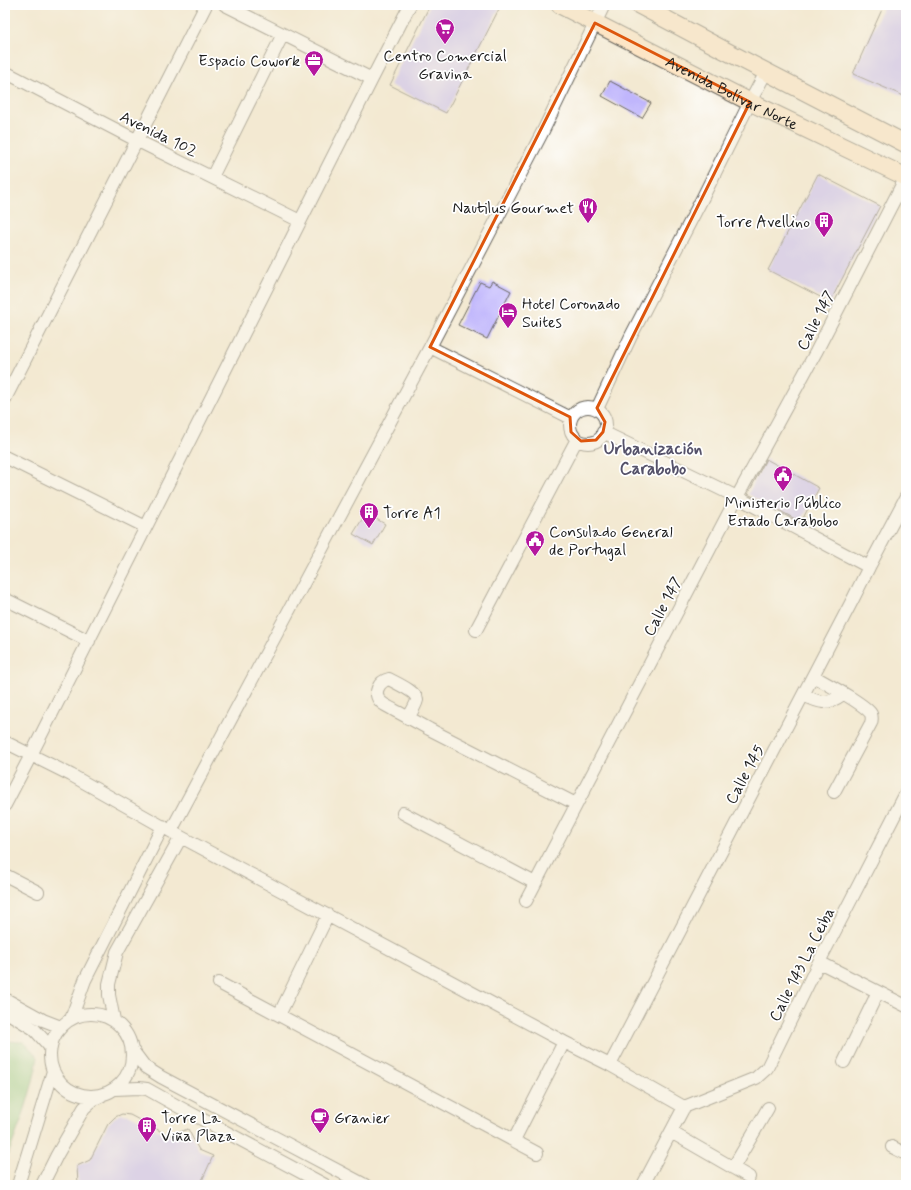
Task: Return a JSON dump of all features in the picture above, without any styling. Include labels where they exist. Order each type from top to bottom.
[{"type":"main road","name":"Avenida Bolívar Norte","points":[[560,5],[750,102],[906,177]]},
{"type":"main road","name":"Avenida Bolívar Norte","points":[[639,5],[906,144]]},
{"type":"street","points":[[5,399],[206,5]]},
{"type":"street","points":[[225,5],[372,80]]},
{"type":"street","points":[[5,805],[410,5]]},
{"type":"street","points":[[71,1019],[85,980],[430,346],[543,131],[604,5]]},
{"type":"street","points":[[212,177],[283,34]]},
{"type":"street","name":"Avenida 102","points":[[5,72],[136,140],[300,221]]},
{"type":"street","points":[[597,410],[631,336],[766,72]]},
{"type":"street","name":"Calle 147","points":[[526,901],[737,497],[816,352],[906,177]]},
{"type":"street","points":[[430,346],[571,418]]},
{"type":"street","points":[[582,408],[592,408],[597,410],[601,413],[605,422],[604,432],[600,437],[592,442],[577,439],[570,427],[571,418],[582,408]]},
{"type":"street","points":[[604,432],[737,497],[869,566]]},
{"type":"street","points":[[476,630],[577,439]]},
{"type":"street","points":[[5,457],[146,527]]},
{"type":"street","name":"Calle 145","points":[[610,1065],[906,497]]},
{"type":"street","points":[[5,599],[89,641]]},
{"type":"street","points":[[813,676],[866,708],[872,716],[871,723],[834,792]]},
{"type":"street","points":[[803,695],[815,701],[824,703],[836,700],[843,694]]},
{"type":"street","points":[[408,718],[576,804]]},
{"type":"street","points":[[5,742],[71,775],[181,837],[564,1042],[610,1065],[684,1106],[643,1185]]},
{"type":"street","name":"Calle 143 La Ceiba","points":[[684,1106],[756,1078],[767,1068],[819,962],[906,793]]},
{"type":"street","points":[[403,813],[535,883]]},
{"type":"street","points":[[114,1020],[109,995],[109,984],[118,952],[181,837]]},
{"type":"street","points":[[5,875],[38,892]]},
{"type":"street","points":[[279,1015],[328,915]]},
{"type":"street","points":[[819,962],[906,1006]]},
{"type":"street","points":[[219,983],[537,1153]]},
{"type":"street","points":[[844,1062],[878,992]]},
{"type":"street","points":[[5,999],[42,1020],[61,1027]]},
{"type":"street","points":[[5,1012],[34,1029],[50,1048]]},
{"type":"street","points":[[103,1095],[88,1096],[74,1093],[61,1084],[53,1071],[50,1060],[50,1048],[54,1037],[61,1027],[71,1019],[81,1015],[92,1013],[104,1015],[114,1020],[125,1030],[133,1051],[145,1067],[161,1078],[365,1185]]},
{"type":"street","points":[[514,1140],[564,1042]]},
{"type":"street","points":[[42,1185],[84,1108],[93,1100],[115,1089],[124,1080],[130,1068],[133,1051]]},
{"type":"street","points":[[18,1185],[53,1071]]},
{"type":"street","points":[[115,1089],[148,1089],[180,1108],[325,1185]]},
{"type":"street","points":[[733,1168],[768,1108]]},
{"type":"street","points":[[671,1132],[749,1177]]},
{"type":"street","points":[[892,1148],[906,1154]]},
{"type":"highlighted area","points":[[595,23],[750,102],[597,408],[605,422],[603,432],[596,440],[581,441],[571,432],[570,417],[430,347]]},
{"type":"green space","points":[[5,1041],[24,1042],[38,1057],[24,1110],[5,1162]]},
{"type":"building","name":"Centro Comercial Gravina","points":[[430,5],[501,5],[446,113],[390,85]]},
{"type":"building","points":[[884,5],[906,5],[906,97],[853,74]]},
{"type":"building","points":[[610,81],[651,103],[642,118],[602,96]]},
{"type":"building","name":"Torre Avellino","points":[[818,174],[880,206],[830,302],[768,270]]},
{"type":"building","points":[[492,281],[511,291],[487,339],[458,325],[480,282],[489,286]]},
{"type":"building","name":"Ministerio Público Estado Carabobo","points":[[766,459],[819,488],[801,522],[748,494]]},
{"type":"building","name":"Torre A1","points":[[366,513],[385,524],[373,545],[353,534]]},
{"type":"building","name":"Torre La Viña Plaza","points":[[122,1114],[130,1115],[168,1136],[188,1129],[199,1150],[213,1156],[200,1185],[78,1185],[77,1166],[90,1160],[108,1124],[115,1117]]},
{"type":"place","name":"Centro Comercial Gravina","points":[[445,45]]},
{"type":"place","name":"Espacio Cowork","points":[[314,77]]},
{"type":"place","name":"Nautilus Gourmet","points":[[588,224]]},
{"type":"place","name":"Torre Avellino","points":[[824,238]]},
{"type":"place","name":"Hotel Coronado Suites","points":[[508,329]]},
{"type":"place","name":"Ministerio Público Estado Carabobo","points":[[783,492]]},
{"type":"place","name":"Torre A1","points":[[369,529]]},
{"type":"place","name":"Consulado General de Portugal","points":[[535,557]]},
{"type":"place","name":"Granier","points":[[320,1134]]},
{"type":"place","name":"Torre La Viña Plaza","points":[[147,1143]]},
{"type":"district","name":"Urbanización Carabobo","points":[[653,458]]}]
